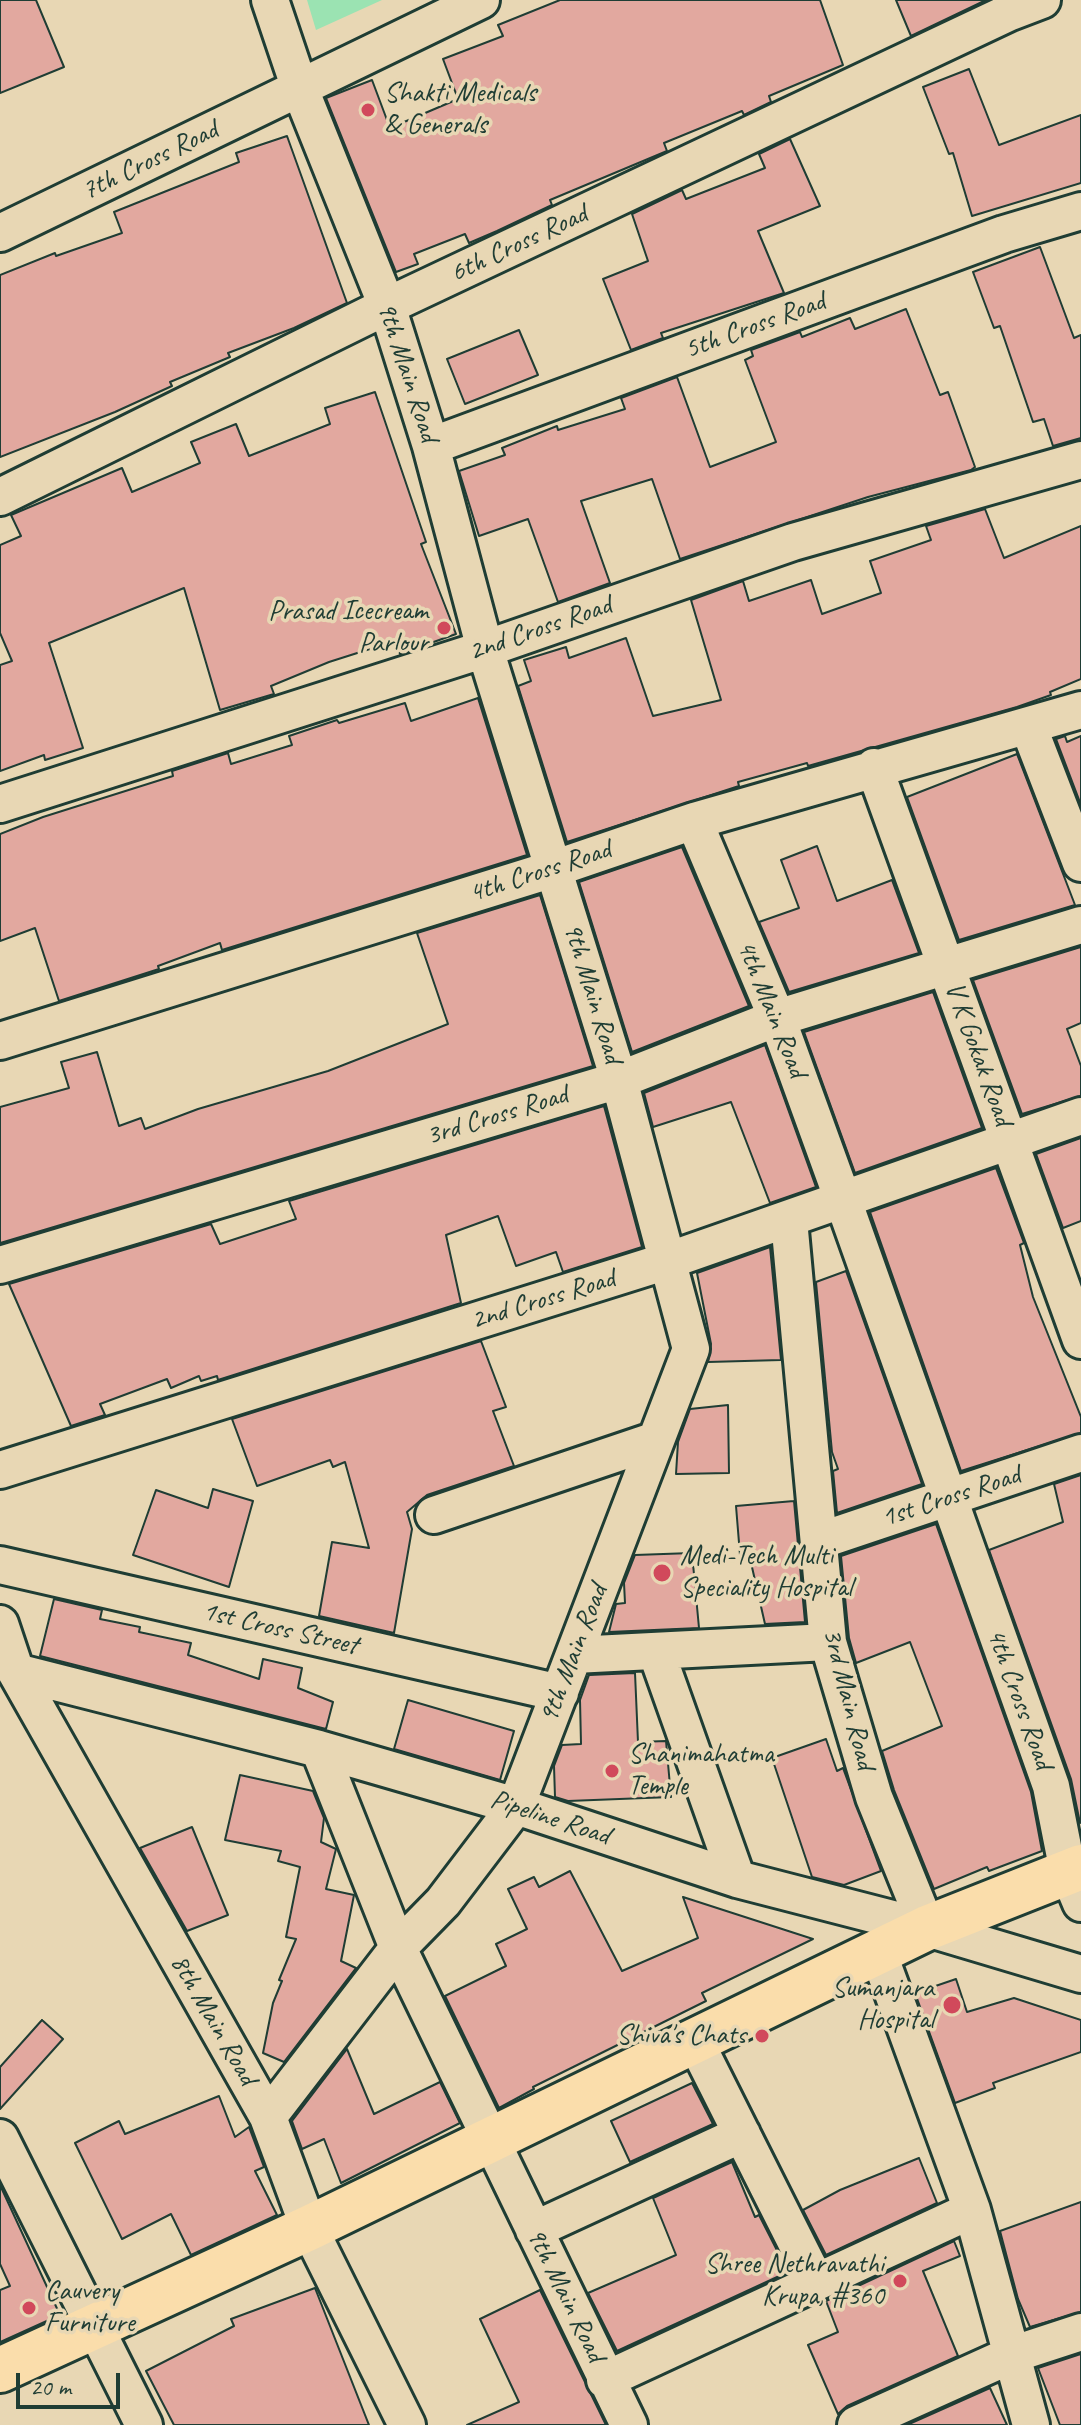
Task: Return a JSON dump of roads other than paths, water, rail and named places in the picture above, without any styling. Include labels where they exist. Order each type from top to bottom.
[{"type":"main road","points":[[0,2370],[309,2228],[927,1928],[1077,1880]]},
{"type":"street","name":"9th Main Road","points":[[268,2117],[398,1948],[443,1902],[516,1806],[691,1349],[619,1080],[485,649],[431,446],[387,306],[300,89],[270,0]]},
{"type":"street","name":"7th Cross Road","points":[[0,233],[481,0]]},
{"type":"street","name":"6th Cross Road","points":[[0,497],[387,306],[1008,13],[1042,0]]},
{"type":"street","name":"5th Cross Road","points":[[431,446],[1004,234],[1081,211]]},
{"type":"street","name":"2nd Cross Road","points":[[0,804],[485,649],[793,542],[1081,460]]},
{"type":"street","name":"4th Cross Road","points":[[0,1041],[553,869],[694,821],[874,767],[1029,728],[1081,710]]},
{"type":"street","points":[[1029,728],[1081,863]]},
{"type":"street","name":"V K Gokak Road","points":[[874,767],[1081,1340]]},
{"type":"street","name":"4th Main Road","points":[[694,821],[777,1018],[947,1498]]},
{"type":"street","name":"3rd Cross Road","points":[[0,1265],[619,1080],[777,1018],[1081,925]]},
{"type":"street","name":"2nd Cross Road","points":[[0,1470],[667,1261],[1081,1116]]},
{"type":"street","name":"3rd Main Road","points":[[789,1220],[822,1540],[828,1642],[874,1797],[927,1928]]},
{"type":"street","points":[[434,1515],[656,1440]]},
{"type":"street","name":"1st Cross Road","points":[[822,1540],[1081,1453]]},
{"type":"street","name":"4th Cross Road","points":[[947,1498],[1051,1786],[1077,1880]]},
{"type":"street","name":"1st Cross Street","points":[[0,1565],[560,1693]]},
{"type":"street","name":"8th Main Road","points":[[0,1624],[16,1672],[268,2117],[309,2228],[407,2425]]},
{"type":"street","points":[[574,1655],[828,1642]]},
{"type":"street","points":[[656,1651],[737,1879]]},
{"type":"street","name":"Pipeline Road","points":[[16,1672],[319,1749],[516,1806],[737,1879],[927,1928],[1081,1974]]},
{"type":"street","name":"9th Main Road","points":[[319,1749],[398,1948],[629,2425]]},
{"type":"street","points":[[878,1952],[972,2210],[1031,2425]]},
{"type":"street","points":[[695,2041],[815,2280]]},
{"type":"street","points":[[534,2230],[742,2134]]},
{"type":"street","points":[[0,2138],[11,2192],[95,2328],[144,2425]]},
{"type":"street","points":[[605,2380],[815,2280],[972,2210]]},
{"type":"street","points":[[856,2425],[1011,2355],[1081,2332]]},
{"type":"place","name":"Shakti Medicals & Generals","points":[[368,110]]},
{"type":"place","name":"Prasad Icecream Parlour","points":[[444,628]]},
{"type":"place","name":"Medi-Tech Multi Speciality Hospital","points":[[662,1573]]},
{"type":"place","name":"Shanimahatma Temple","points":[[612,1771]]},
{"type":"place","name":"Sumanjara Hospital","points":[[952,2005]]},
{"type":"place","name":"Shiva's Chats","points":[[762,2036]]},
{"type":"place","name":"Shree Nethravathi Krupa, #360","points":[[900,2281]]},
{"type":"place","name":"Cauvery Furniture","points":[[29,2308]]}]
